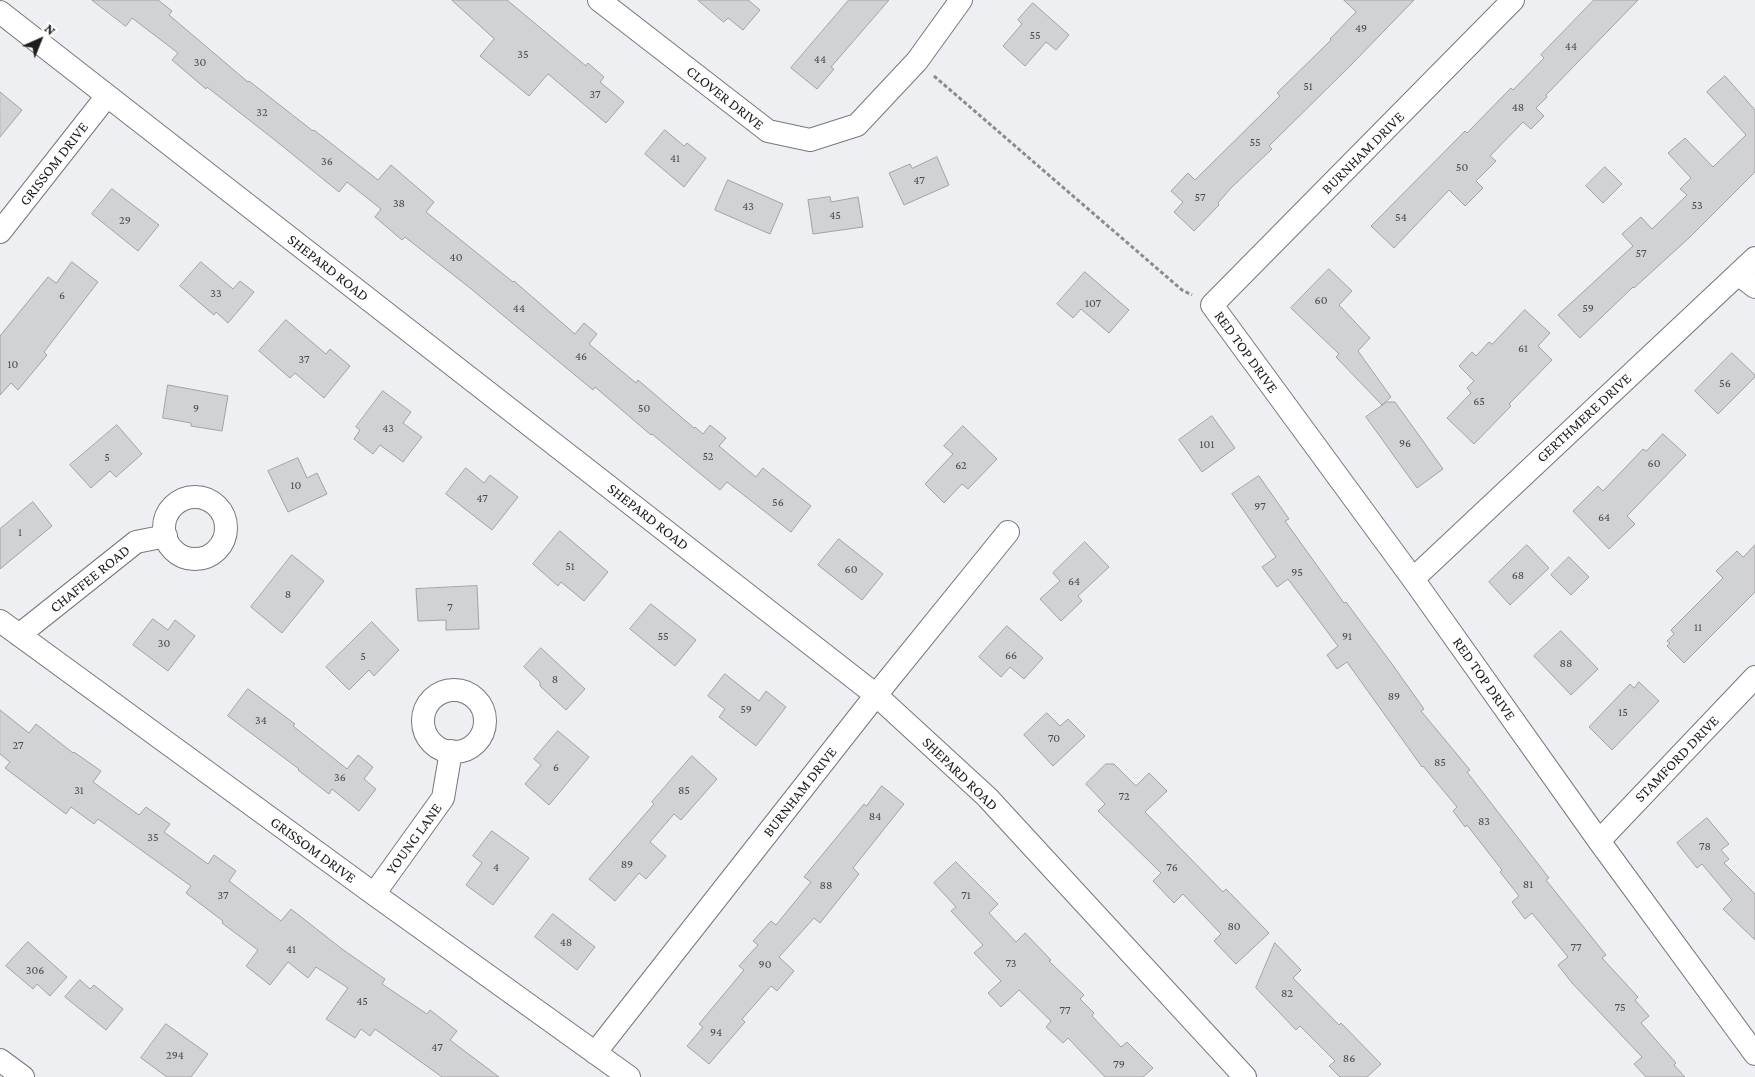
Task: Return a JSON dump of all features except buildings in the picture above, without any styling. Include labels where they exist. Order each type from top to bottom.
[{"type":"street","name":"CLOVER DRIVE","points":[[599,0],[768,131],[810,140],[857,126],[916,61],[961,0]]},
{"type":"street","name":"BURNHAM DRIVE","points":[[1212,305],[1514,0]]},
{"type":"street","name":"SHEPARD ROAD","points":[[0,12],[876,695],[986,797],[1246,1077]]},
{"type":"street","name":"GRISSOM DRIVE","points":[[0,232],[108,96]]},
{"type":"street","name":"GERTHMERE DRIVE","points":[[1413,579],[1747,280],[1755,258]]},
{"type":"street","name":"RED TOP DRIVE","points":[[1212,305],[1413,579],[1599,841],[1755,1054]]},
{"type":"street","name":"BURNHAM DRIVE","points":[[595,1053],[876,695],[1008,532]]},
{"type":"street","name":"CHAFFEE ROAD","points":[[20,635],[136,542],[166,536]]},
{"type":"street","name":"GRISSOM DRIVE","points":[[0,621],[374,894],[629,1077]]},
{"type":"street","name":"STAMFORD DRIVE","points":[[1599,841],[1755,677]]},
{"type":"street","name":"YOUNG LANE","points":[[374,894],[443,798],[451,751]]},
{"type":"street","points":[[0,1060],[23,1077]]},
{"type":"path","points":[[916,61],[1182,290],[1212,305]]}]
